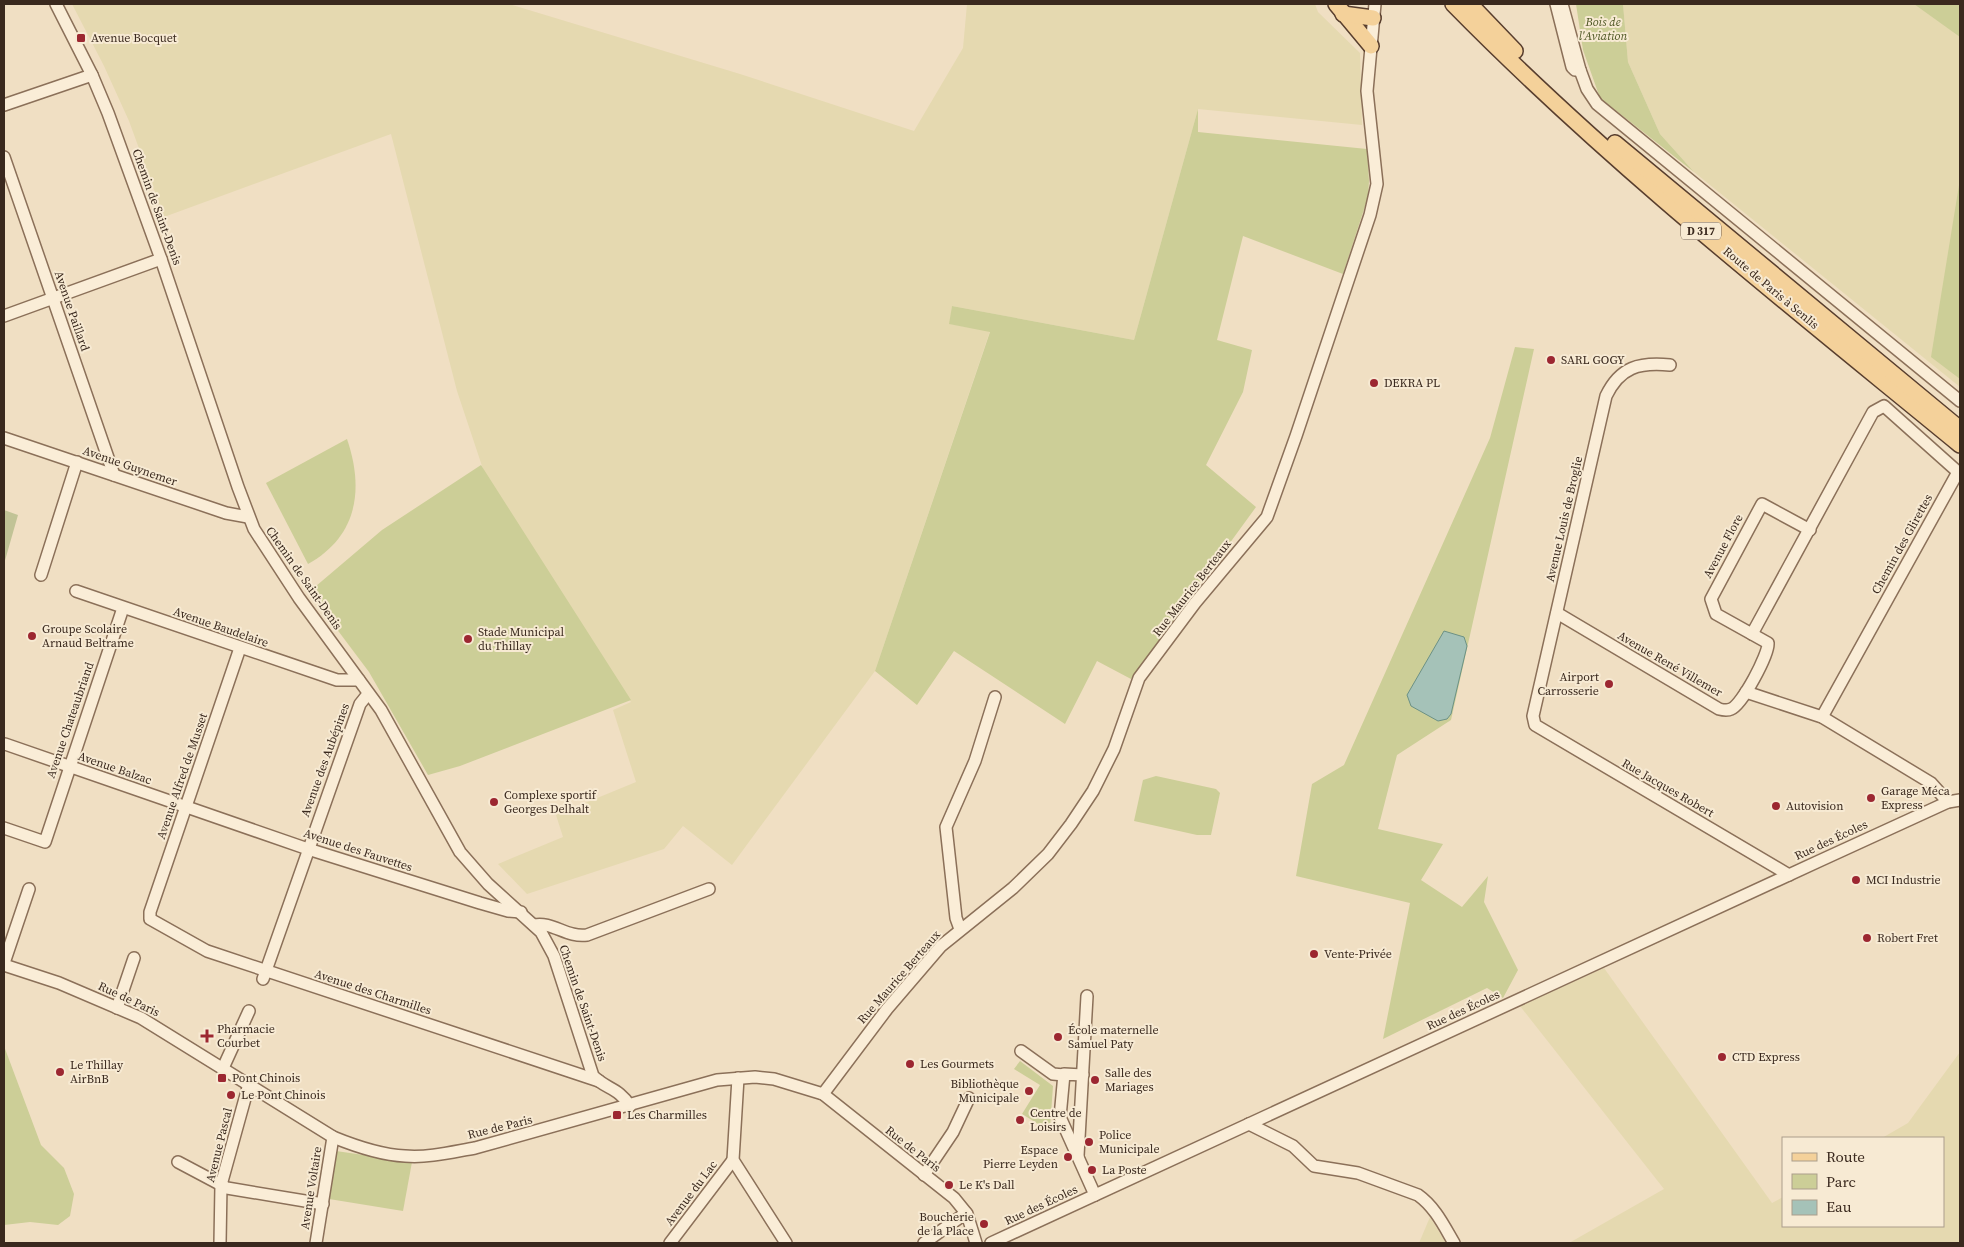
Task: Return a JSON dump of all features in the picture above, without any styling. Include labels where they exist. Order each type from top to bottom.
[{"type":"main road","name":"Route de Paris à Senlis","points":[[1454,4],[1618,160],[1960,445]]},
{"type":"main road","name":"Route de Paris à Senlis","points":[[1470,4],[1540,77],[1619,147],[1960,429]]},
{"type":"main road","points":[[1339,9],[1374,11]]},
{"type":"main road","points":[[1339,9],[1371,46]]},
{"type":"street","name":"Chemin de Saint-Denis","points":[[56,4],[92,75],[161,259],[248,516],[270,557],[381,710],[460,852],[488,884],[541,932],[554,956],[590,1070],[599,1082],[623,1094],[630,1106]]},
{"type":"street","points":[[1556,4],[1572,67],[1580,70]]},
{"type":"street","points":[[1562,4],[1580,70],[1587,90],[1597,104],[1960,401]]},
{"type":"street","name":"Rue Maurice Berteaux","points":[[823,1094],[887,1009],[941,946],[1013,888],[1048,854],[1071,824],[1092,791],[1114,749],[1139,678],[1195,603],[1267,517],[1300,426],[1372,208],[1377,184],[1367,91],[1374,11]]},
{"type":"street","points":[[4,105],[92,75]]},
{"type":"street","name":"Avenue Paillard","points":[[4,157],[114,475]]},
{"type":"street","points":[[4,316],[161,259]]},
{"type":"street","name":"Avenue Louis de Broglie","points":[[1535,725],[1533,716],[1606,396],[1614,380],[1628,370],[1652,363],[1670,365]]},
{"type":"street","name":"Chemin des Glirettes","points":[[1810,530],[1873,412],[1884,406],[1958,472],[1822,717]]},
{"type":"street","name":"Avenue Guynemer","points":[[4,438],[226,513],[248,516]]},
{"type":"street","points":[[41,574],[77,462]]},
{"type":"street","name":"Avenue Flore","points":[[1746,692],[1768,648],[1768,643],[1716,614],[1711,600],[1762,504],[1810,530]]},
{"type":"street","points":[[1752,634],[1810,530]]},
{"type":"street","name":"Avenue Baudelaire","points":[[76,592],[337,680],[359,680]]},
{"type":"street","name":"Avenue Chateaubriand","points":[[4,828],[45,842],[123,608]]},
{"type":"street","name":"Avenue René Villemer","points":[[1557,614],[1719,708],[1732,709],[1746,692]]},
{"type":"street","name":"Avenue Alfred de Musset","points":[[150,912],[240,648]]},
{"type":"street","points":[[1746,692],[1822,717],[1932,783],[1948,802]]},
{"type":"street","name":"Avenue des Aubépines","points":[[264,975],[360,704],[368,694]]},
{"type":"street","points":[[960,929],[956,918],[946,827],[976,761],[996,697]]},
{"type":"street","name":"Rue Jacques Robert","points":[[1535,725],[1789,875]]},
{"type":"street","name":"Avenue Balzac","points":[[5,744],[187,807]]},
{"type":"street","name":"Rue des Écoles","points":[[991,1243],[1948,802],[1960,793]]},
{"type":"street","name":"Rue des Écoles","points":[[1948,802],[1960,800]]},
{"type":"street","name":"Avenue des Fauvettes","points":[[187,807],[308,849],[480,903],[508,911],[521,912]]},
{"type":"street","points":[[4,964],[29,889]]},
{"type":"street","points":[[534,925],[543,923],[572,935],[587,935],[709,889]]},
{"type":"street","name":"Avenue des Charmilles","points":[[150,912],[150,919],[207,951],[264,975],[599,1082]]},
{"type":"street","points":[[117,1008],[134,958]]},
{"type":"street","name":"Rue de Paris","points":[[4,964],[59,983],[141,1018],[334,1137],[353,1145],[404,1156],[445,1154],[475,1148],[717,1080],[738,1078],[774,1079],[823,1094],[948,1193],[966,1212],[976,1243]]},
{"type":"street","points":[[1078,1156],[1087,996]]},
{"type":"street","points":[[223,1068],[249,1011]]},
{"type":"street","points":[[1021,1051],[1053,1074],[1083,1075]]},
{"type":"street","points":[[1064,1074],[1060,1117],[1095,1195]]},
{"type":"street","points":[[738,1078],[733,1160],[786,1243]]},
{"type":"street","name":"Avenue Pascal","points":[[220,1243],[222,1185],[249,1084]]},
{"type":"street","points":[[924,1175],[953,1132],[969,1098]]},
{"type":"street","points":[[1249,1124],[1293,1146],[1314,1166],[1358,1173],[1418,1196],[1426,1201],[1440,1219],[1454,1243]]},
{"type":"street","name":"Avenue Voltaire","points":[[316,1243],[334,1137]]},
{"type":"street","name":"Avenue du Lac","points":[[670,1243],[733,1160]]},
{"type":"street","points":[[178,1162],[227,1188],[323,1204]]},
{"type":"street","points":[[924,1243],[966,1212]]},
{"type":"shaded area","points":[[72,4],[509,4],[740,74],[914,131],[963,48],[967,4],[1315,4],[1318,12],[1360,53],[1362,125],[1198,109],[1134,340],[952,306],[950,324],[990,331],[875,671],[732,865],[683,826],[664,849],[527,894],[498,864],[563,837],[556,815],[636,782],[613,710],[631,702],[485,475],[457,391],[391,134],[164,217],[129,121],[104,66]]},
{"type":"shaded area","points":[[1623,4],[1960,4],[1960,387],[1694,172],[1660,134],[1628,62]]},
{"type":"shaded area","points":[[1604,968],[1772,1203],[1782,1198],[1782,1227],[1944,1227],[1944,1137],[1884,1137],[1908,1123],[1960,1052],[1960,1243],[1569,1243],[1664,1189],[1520,1006]]},
{"type":"shaded area","points":[[1430,1217],[1446,1243],[1419,1243]]},
{"type":"green space","name":"Bois de l'Aviation","points":[[1576,4],[1623,4],[1628,62],[1660,134],[1694,172],[1600,98],[1583,50]]},
{"type":"green space","points":[[1914,4],[1960,4],[1960,37]]},
{"type":"green space","points":[[1198,109],[1198,132],[1367,149],[1368,197],[1343,274],[1243,236],[1217,340],[1252,350],[1243,392],[1206,465],[1256,507],[1131,679],[1097,661],[1065,724],[954,651],[917,705],[875,671],[990,332],[949,324],[952,306],[1134,340]]},
{"type":"green space","points":[[1960,179],[1960,379],[1931,357]]},
{"type":"green space","points":[[1515,347],[1534,349],[1451,720],[1397,755],[1378,829],[1443,844],[1421,880],[1462,907],[1488,876],[1484,902],[1518,970],[1503,998],[1487,988],[1383,1039],[1410,903],[1296,876],[1312,784],[1344,765],[1490,438]]},
{"type":"green space","points":[[347,439],[355,476],[353,510],[338,540],[325,553],[308,564],[266,483]]},
{"type":"green space","name":"Stade Municipal du Thillay","points":[[481,465],[631,700],[460,766],[428,775],[369,672],[309,592],[382,530]]},
{"type":"green space","points":[[4,510],[18,515],[4,564]]},
{"type":"green space","points":[[1156,776],[1216,789],[1220,793],[1211,835],[1197,835],[1134,821],[1143,780]]},
{"type":"green space","points":[[4,1046],[41,1145],[64,1168],[74,1194],[70,1216],[58,1225],[30,1222],[4,1225]]},
{"type":"green space","points":[[1020,1061],[1053,1086],[1050,1128],[1048,1130],[1022,1114],[1040,1085],[1014,1069]]},
{"type":"green space","points":[[336,1151],[412,1162],[403,1211],[329,1199]]},
{"type":"water","points":[[1444,631],[1464,637],[1467,646],[1451,714],[1447,719],[1438,721],[1411,706],[1407,695]]},
{"type":"place","name":"Avenue Bocquet","points":[[81,38]]},
{"type":"place","name":"SARL GOGY","points":[[1551,360]]},
{"type":"place","name":"DEKRA PL","points":[[1374,383]]},
{"type":"place","name":"Groupe Scolaire Arnaud Beltrame","points":[[32,636]]},
{"type":"place","name":"Stade Municipal du Thillay","points":[[468,639]]},
{"type":"place","name":"Airport Carrosserie","points":[[1609,684]]},
{"type":"place","name":"Garage Méca Express","points":[[1871,798]]},
{"type":"place","name":"Complexe sportif Georges Delhalt","points":[[494,802]]},
{"type":"place","name":"Autovision","points":[[1776,806]]},
{"type":"place","name":"MCI Industrie","points":[[1856,880]]},
{"type":"place","name":"Robert Fret","points":[[1867,938]]},
{"type":"place","name":"Vente-Privée","points":[[1314,954]]},
{"type":"place","name":"Pharmacie Courbet","points":[[207,1036]]},
{"type":"place","name":"École maternelle Samuel Paty","points":[[1058,1037]]},
{"type":"place","name":"CTD Express","points":[[1722,1057]]},
{"type":"place","name":"Les Gourmets","points":[[910,1064]]},
{"type":"place","name":"Le Thillay AirBnB","points":[[60,1072]]},
{"type":"place","name":"Pont Chinois","points":[[222,1078]]},
{"type":"place","name":"Salle des Mariages","points":[[1095,1080]]},
{"type":"place","name":"Bibliothèque Municipale","points":[[1029,1091]]},
{"type":"place","name":"Le Pont Chinois","points":[[231,1095]]},
{"type":"place","name":"Les Charmilles","points":[[617,1115]]},
{"type":"place","name":"Centre de Loisirs","points":[[1020,1120]]},
{"type":"place","name":"Police Municipale","points":[[1089,1142]]},
{"type":"place","name":"Espace Pierre Leyden","points":[[1068,1157]]},
{"type":"place","name":"La Poste","points":[[1092,1170]]},
{"type":"place","name":"Le K's Dall","points":[[949,1185]]},
{"type":"place","name":"Boucherie de la Place","points":[[984,1224]]}]
